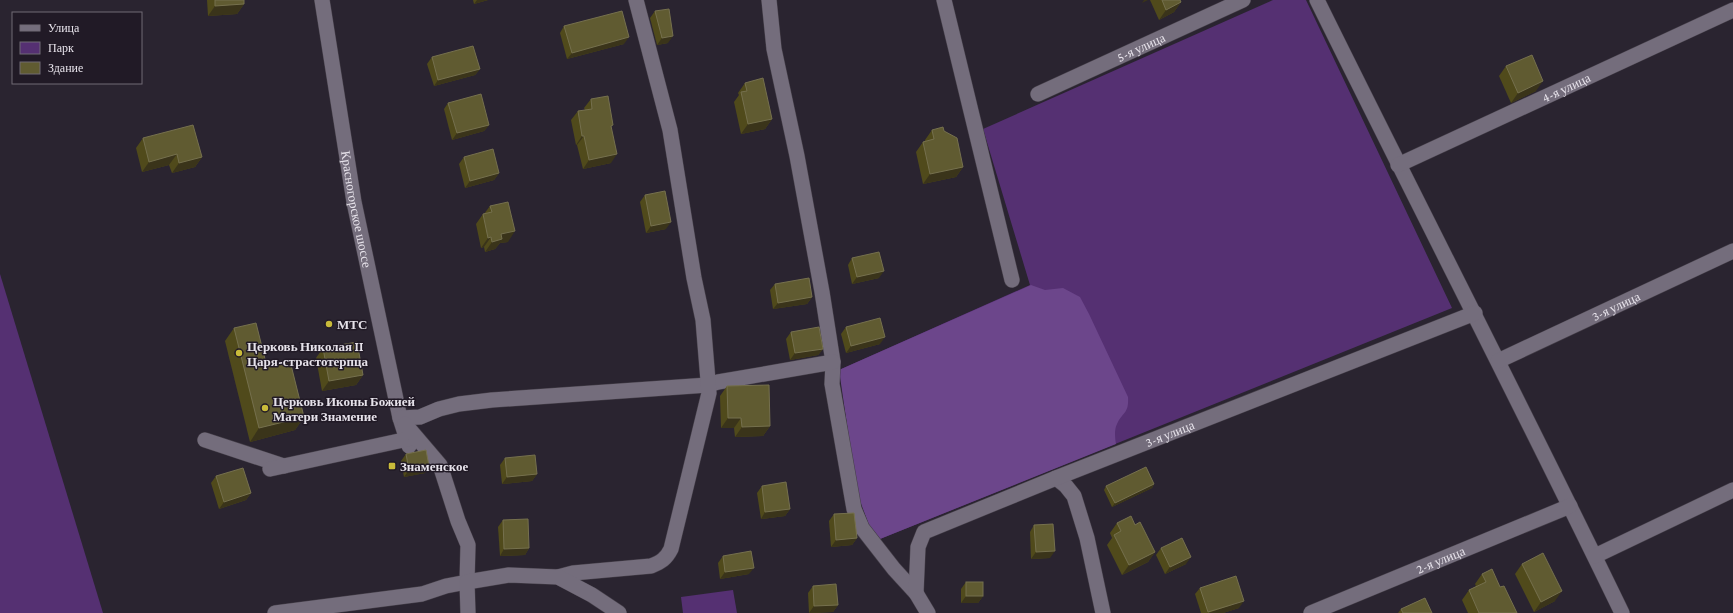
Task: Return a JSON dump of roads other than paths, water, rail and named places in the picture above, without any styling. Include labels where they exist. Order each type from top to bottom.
[{"type":"street","name":"Красногорское шоссе","points":[[205,440],[277,468],[408,443],[400,418],[354,202],[322,0]]},
{"type":"street","points":[[275,613],[422,594],[446,586],[509,574],[558,577],[573,573],[651,566],[661,562],[667,557],[671,549],[709,393],[703,320],[694,278],[670,130],[636,0]]},
{"type":"street","points":[[769,0],[774,49],[798,163],[822,292],[833,362],[832,384],[854,508],[862,528],[894,569],[916,593],[928,613]]},
{"type":"street","points":[[944,0],[1012,280]]},
{"type":"street","name":"5-я улица","points":[[1038,94],[1243,0]]},
{"type":"street","points":[[1317,0],[1398,165],[1498,361],[1622,613]]},
{"type":"street","name":"4-я улица","points":[[1398,165],[1733,10]]},
{"type":"street","name":"3-я улица","points":[[1498,361],[1733,251]]},
{"type":"street","name":"3-я улица","points":[[916,593],[918,547],[924,532],[1056,478],[1474,313]]},
{"type":"street","points":[[400,418],[420,418],[446,408],[492,400],[708,385],[833,362]]},
{"type":"street","points":[[400,418],[440,465],[458,521],[468,545],[468,613]]},
{"type":"street","points":[[1056,478],[1066,486],[1074,496],[1087,538],[1102,613]]},
{"type":"street","points":[[1595,556],[1733,490]]},
{"type":"street","name":"2-я улица","points":[[1311,613],[1570,506]]},
{"type":"street","points":[[558,577],[592,595],[619,613]]},
{"type":"place","name":"МТС","points":[[329,324]]},
{"type":"place","name":"Церковь Николая II Царя-страстотерпца","points":[[239,353]]},
{"type":"place","name":"Церковь Иконы Божией Матери Знамение","points":[[265,408]]},
{"type":"place","name":"Знаменское","points":[[392,466]]}]
